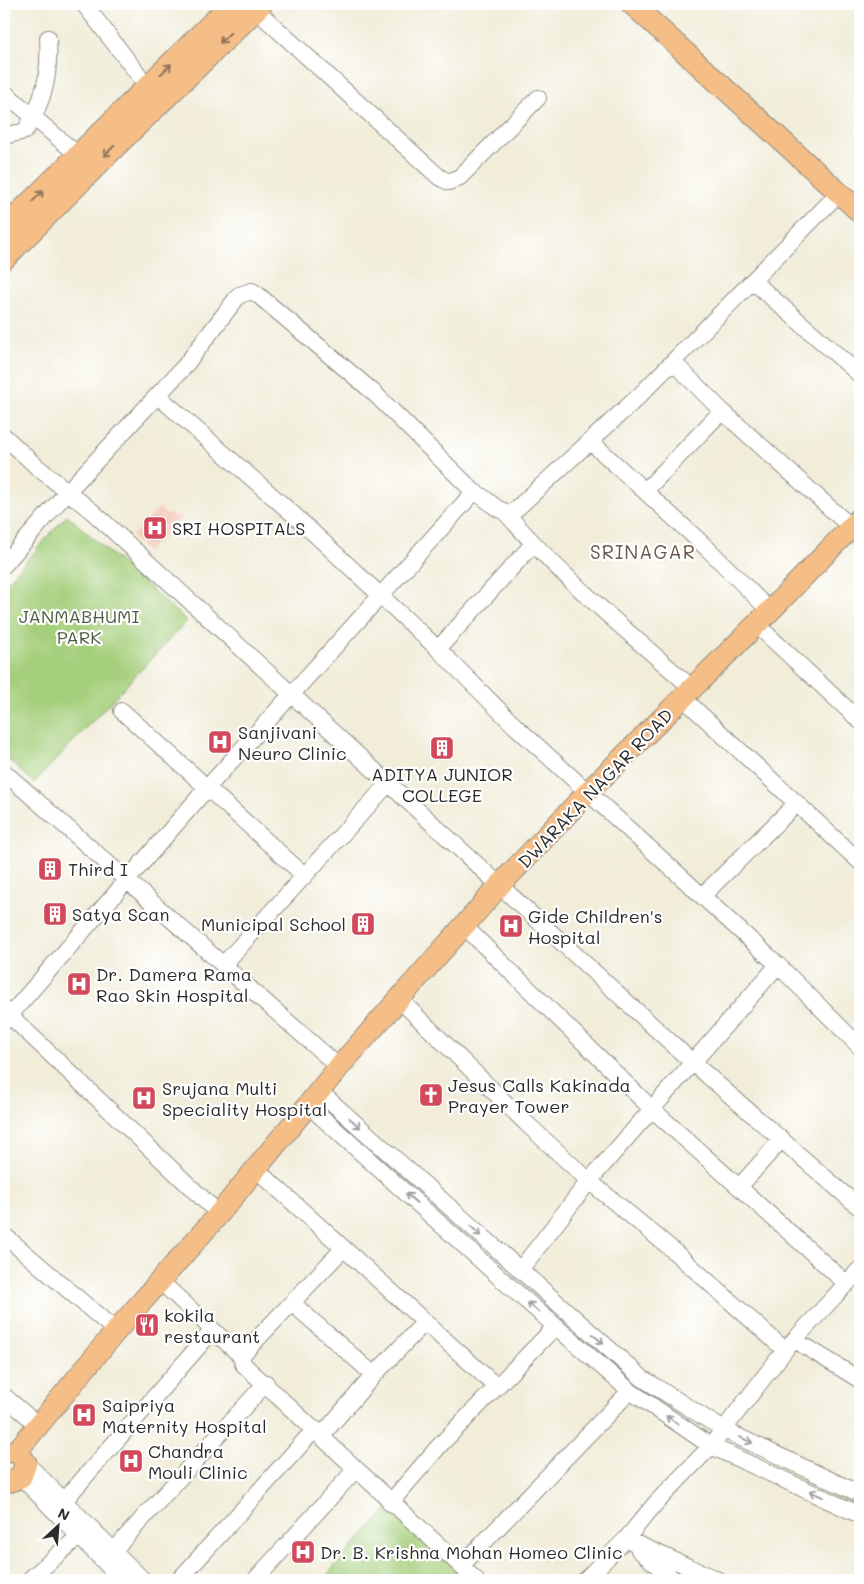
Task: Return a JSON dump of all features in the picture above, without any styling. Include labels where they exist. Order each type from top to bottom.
[{"type":"highway","points":[[4,230],[148,87],[249,5]]},
{"type":"highway","points":[[4,257],[249,5]]},
{"type":"main road","points":[[632,4],[860,212]]},
{"type":"main road","name":"DWARAKA NAGAR ROAD","points":[[12,1470],[38,1425],[116,1331],[219,1214],[313,1097],[500,885],[588,792],[763,618],[855,522]]},
{"type":"street","points":[[84,4],[148,87]]},
{"type":"street","points":[[249,5],[439,176],[449,182],[460,177],[538,98]]},
{"type":"street","points":[[4,136],[25,132],[40,107],[44,86],[49,76],[48,38]]},
{"type":"street","points":[[4,92],[78,155]]},
{"type":"street","points":[[506,513],[513,512],[673,362],[754,282],[839,193]]},
{"type":"street","points":[[754,282],[860,375]]},
{"type":"street","points":[[4,565],[68,491],[184,367],[228,306],[239,295],[252,291],[372,391],[474,492],[483,496],[497,509],[506,513],[533,544],[860,862]]},
{"type":"street","points":[[673,362],[722,411],[855,522]]},
{"type":"street","points":[[158,396],[294,515],[438,649],[515,726],[778,966],[860,1047]]},
{"type":"street","points":[[645,491],[722,411]]},
{"type":"street","points":[[4,436],[36,466],[68,491],[692,1062],[860,1208]]},
{"type":"street","points":[[590,441],[645,491],[860,721]]},
{"type":"street","points":[[219,1214],[6,1016],[290,695],[382,597],[474,492]]},
{"type":"street","points":[[438,649],[533,544]]},
{"type":"street","points":[[122,711],[305,876]]},
{"type":"street","points":[[4,772],[339,1067]]},
{"type":"street","points":[[223,965],[388,784]]},
{"type":"street","points":[[702,896],[797,802]]},
{"type":"street","points":[[464,926],[654,1110],[847,1284]]},
{"type":"street","points":[[520,1270],[589,1181],[654,1110],[692,1062],[778,966]]},
{"type":"street","points":[[399,1000],[589,1181],[790,1345],[860,1380]]},
{"type":"street","points":[[313,1097],[520,1270],[642,1378],[724,1430],[860,1494]]},
{"type":"street","points":[[313,1097],[555,1327],[630,1391],[711,1446],[860,1515]]},
{"type":"street","points":[[740,1186],[782,1139]]},
{"type":"street","points":[[256,1169],[497,1387]]},
{"type":"street","points":[[4,1235],[116,1331]]},
{"type":"street","points":[[241,1356],[344,1249]]},
{"type":"street","points":[[585,1580],[626,1539],[655,1504],[711,1446],[790,1345],[860,1269]]},
{"type":"street","points":[[160,1281],[241,1356],[243,1364],[266,1383],[390,1503],[469,1575],[630,1391]]},
{"type":"street","points":[[292,1303],[374,1375]]},
{"type":"street","points":[[179,1580],[318,1432],[425,1322]]},
{"type":"street","points":[[390,1503],[440,1445],[555,1327]]},
{"type":"street","points":[[63,1502],[212,1331]]},
{"type":"street","points":[[113,1551],[266,1383]]},
{"type":"street","points":[[4,1396],[38,1425]]},
{"type":"street","points":[[255,1580],[356,1469]]},
{"type":"street","points":[[12,1470],[63,1502],[122,1580]]},
{"type":"street","points":[[12,1470],[84,1532],[113,1551],[138,1579]]},
{"type":"street","points":[[29,1580],[84,1532]]},
{"type":"street","points":[[626,1539],[674,1580]]},
{"type":"street","points":[[626,1539],[718,1580]]},
{"type":"shaded area","name":"SRI HOSPITALS","points":[[159,508],[167,515],[170,514],[176,519],[179,515],[181,517],[147,552],[131,537]]},
{"type":"green space","name":"JANMABHUMI PARK","points":[[67,515],[187,621],[34,783],[4,755],[4,586]]},
{"type":"green space","points":[[390,1506],[458,1569],[447,1580],[322,1580]]},
{"type":"place","name":"SRI HOSPITALS","points":[[155,528]]},
{"type":"place","name":"Sanjivani Neuro Clinic","points":[[220,742]]},
{"type":"place","name":"ADITYA JUNIOR COLLEGE","points":[[442,748]]},
{"type":"place","name":"Third I","points":[[50,869]]},
{"type":"place","name":"Satya Scan","points":[[55,914]]},
{"type":"place","name":"Municipal School","points":[[363,924]]},
{"type":"place","name":"Gide Children's Hospital","points":[[511,926]]},
{"type":"place","name":"Dr. Damera Rama Rao Skin Hospital","points":[[79,984]]},
{"type":"place","name":"Jesus Calls Kakinada Prayer Tower","points":[[431,1095]]},
{"type":"place","name":"Srujana Multi Speciality Hospital","points":[[144,1098]]},
{"type":"place","name":"kokila restaurant","points":[[147,1325]]},
{"type":"place","name":"Saipriya Maternity Hospital","points":[[84,1415]]},
{"type":"place","name":"Chandra Mouli Clinic","points":[[131,1461]]},
{"type":"place","name":"Dr. B. Krishna Mohan Homeo Clinic","points":[[303,1552]]},
{"type":"district","name":"SRINAGAR","points":[[643,551]]}]
